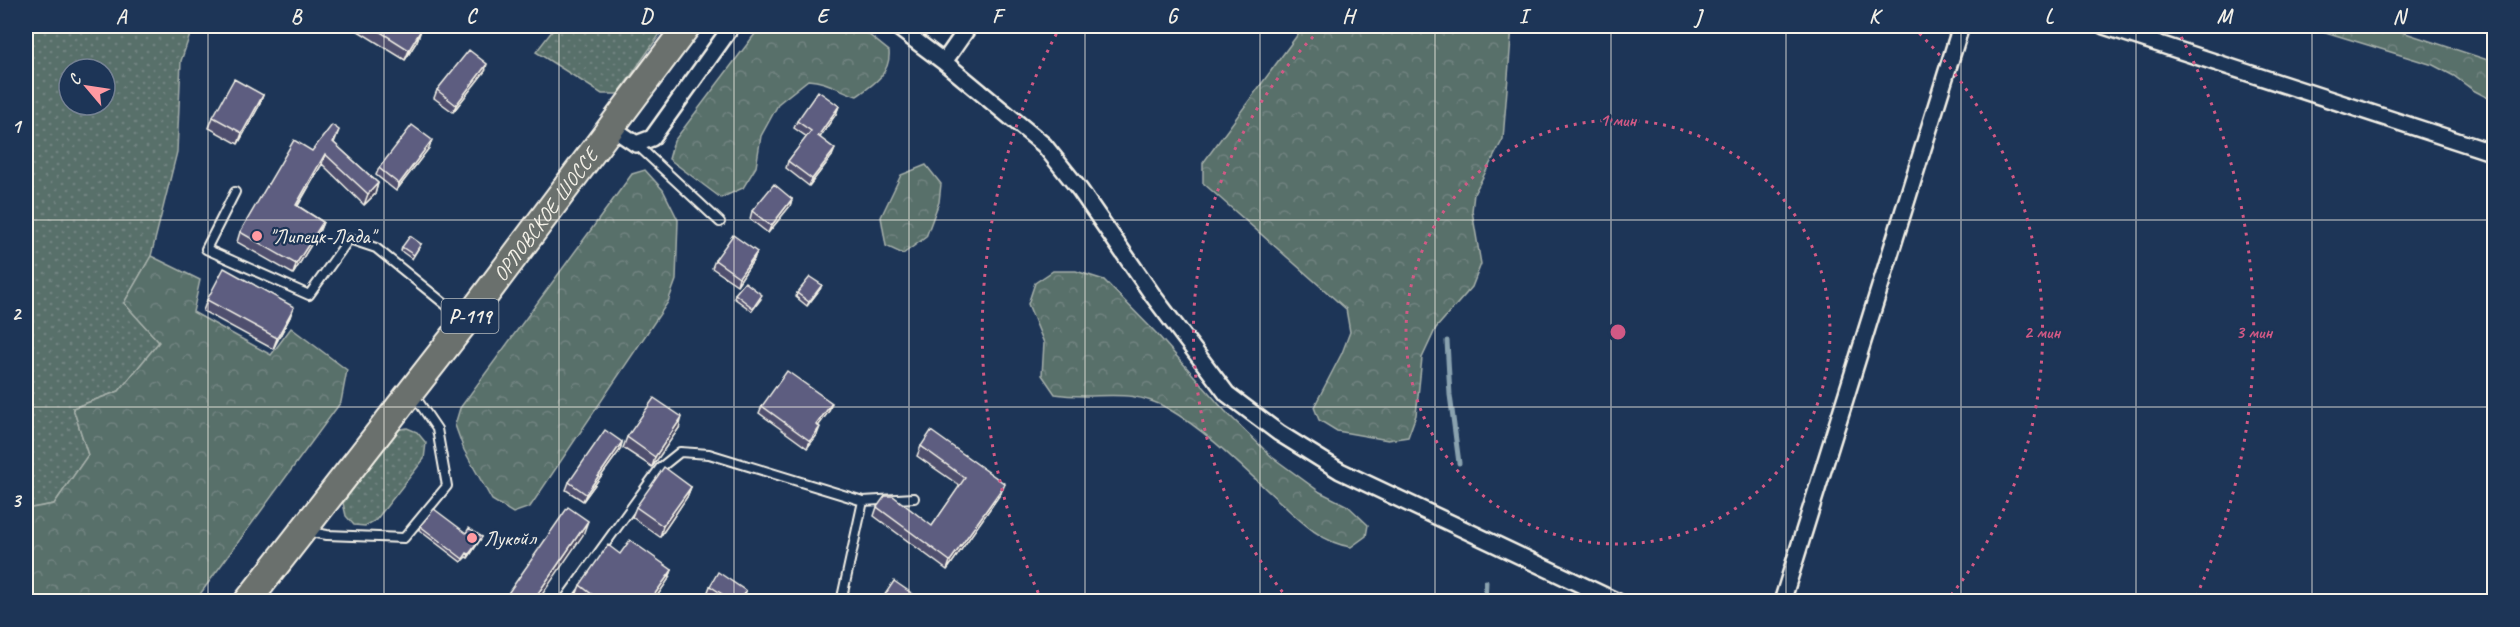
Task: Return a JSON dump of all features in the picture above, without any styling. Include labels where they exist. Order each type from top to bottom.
[{"type":"highway","name":"ОРЛОВСКОЕ ШОССЕ","points":[[247,602],[466,321],[687,26]]},
{"type":"street","points":[[611,127],[636,144],[651,138],[732,26]]},
{"type":"street","points":[[896,26],[944,62],[1044,145],[1080,190],[1154,297],[1227,394],[1279,433],[1340,471],[1618,602]]},
{"type":"street","points":[[944,62],[969,26]]},
{"type":"street","points":[[1782,602],[1960,26]]},
{"type":"street","points":[[2104,26],[2494,153]]},
{"type":"lane","points":[[636,144],[720,222]]},
{"type":"lane","points":[[235,192],[206,249],[309,295],[349,239],[376,248],[466,321]]},
{"type":"lane","points":[[302,531],[327,535],[404,538],[447,486],[437,429],[411,392]]},
{"type":"lane","points":[[563,602],[660,468],[680,452],[709,454],[863,501],[914,498]]},
{"type":"lane","points":[[841,602],[863,501]]},
{"type":"green space","points":[[26,26],[193,26],[181,61],[177,152],[151,256],[124,303],[159,342],[119,391],[73,408],[88,455],[54,504],[26,509]]},
{"type":"green space","points":[[556,26],[656,26],[660,34],[618,94],[602,94],[536,52]]},
{"type":"green space","points":[[761,26],[858,26],[889,51],[889,59],[880,77],[857,96],[827,84],[808,80],[779,103],[761,136],[756,167],[743,188],[721,198],[669,159],[674,141]]},
{"type":"green space","points":[[1304,26],[1512,26],[1503,139],[1474,194],[1472,211],[1481,264],[1472,287],[1436,328],[1422,358],[1416,415],[1408,437],[1388,440],[1337,431],[1319,420],[1314,407],[1342,353],[1350,332],[1346,309],[1203,183],[1203,163]]},
{"type":"green space","points":[[2306,26],[2384,26],[2494,62],[2494,101],[2433,65]]},
{"type":"green space","points":[[926,165],[941,184],[939,202],[926,237],[903,254],[886,246],[881,217],[901,175]]},
{"type":"green space","points":[[645,170],[663,190],[678,220],[676,280],[668,302],[530,507],[513,513],[492,500],[464,450],[455,425],[460,408],[632,174]]},
{"type":"green space","points":[[151,256],[200,280],[193,312],[271,355],[291,328],[347,370],[341,402],[195,601],[26,601],[26,509],[54,504],[88,455],[73,408],[119,391],[159,342],[124,303]]},
{"type":"green space","points":[[1053,271],[1076,271],[1104,280],[1157,334],[1225,411],[1272,457],[1320,492],[1348,506],[1368,525],[1366,536],[1351,547],[1317,533],[1297,518],[1208,436],[1153,401],[1125,396],[1055,394],[1042,375],[1044,343],[1028,304],[1035,283]]},
{"type":"green space","points":[[407,428],[417,432],[426,443],[424,459],[376,520],[365,526],[354,525],[346,516],[343,503],[396,430]]},
{"type":"building","points":[[371,26],[414,26],[421,30],[409,50]]},
{"type":"building","points":[[469,50],[487,64],[456,105],[437,90]]},
{"type":"building","points":[[234,79],[263,95],[242,133],[213,117]]},
{"type":"building","points":[[818,91],[839,106],[818,136],[835,149],[812,179],[788,161],[811,131],[797,121]]},
{"type":"building","points":[[332,125],[339,130],[333,142],[378,183],[368,194],[325,154],[296,205],[323,222],[296,264],[240,232],[294,140],[312,151]]},
{"type":"building","points":[[412,125],[432,140],[399,184],[379,168]]},
{"type":"building","points":[[774,184],[792,199],[771,226],[752,211]]},
{"type":"building","points":[[733,235],[757,252],[739,277],[715,260]]},
{"type":"building","points":[[410,236],[421,244],[414,255],[402,247]]},
{"type":"building","points":[[224,268],[294,307],[277,338],[207,300]]},
{"type":"building","points":[[810,277],[822,285],[809,302],[797,293]]},
{"type":"building","points":[[745,282],[762,295],[753,308],[735,294]]},
{"type":"building","points":[[787,371],[832,403],[816,425],[820,427],[810,441],[762,406]]},
{"type":"building","points":[[654,398],[682,417],[655,457],[627,437]]},
{"type":"building","points":[[605,430],[622,442],[586,494],[569,482]]},
{"type":"building","points":[[931,431],[1005,484],[950,561],[877,507],[885,496],[893,496],[932,526],[965,478],[921,446]]},
{"type":"building","points":[[664,467],[691,487],[663,526],[636,507]]},
{"type":"building","points":[[568,507],[588,521],[532,602],[502,602]]},
{"type":"building","points":[[434,509],[466,533],[469,528],[482,537],[463,559],[420,526]]},
{"type":"building","points":[[630,540],[672,570],[649,602],[602,602],[580,585],[608,545],[620,554]]},
{"type":"building","points":[[718,572],[746,591],[739,602],[717,602],[722,594],[710,586]]},
{"type":"building","points":[[894,581],[920,599],[918,602],[880,602]]},
{"type":"waterway","points":[[1447,341],[1450,395],[1459,463]]},
{"type":"waterway","points":[[1485,602],[1486,582]]},
{"type":"place","name":"\"Липецк-Лада\"","points":[[257,236]]},
{"type":"place","name":"Лукойл","points":[[472,538]]}]
